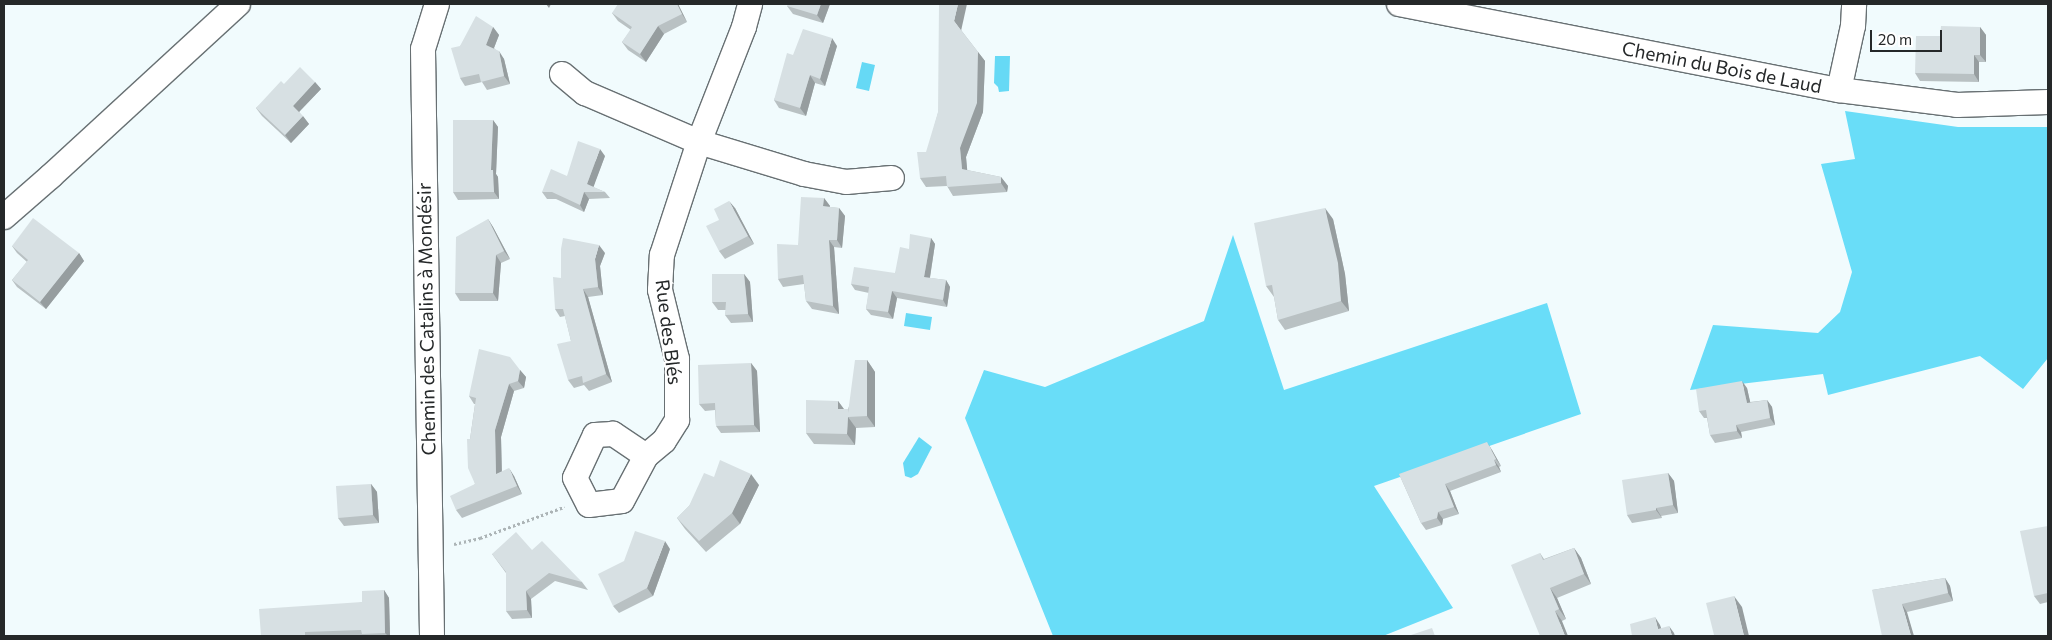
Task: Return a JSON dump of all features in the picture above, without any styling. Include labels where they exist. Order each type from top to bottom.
[{"type":"street","points":[[4,217],[238,4]]},
{"type":"street","name":"Chemin des Catalins à Mondésir","points":[[432,636],[429,547],[423,49],[437,4]]},
{"type":"street","name":"Rue des Blés","points":[[584,496],[589,505],[622,501],[646,456],[664,441],[677,420],[677,359],[660,290],[662,255],[700,142],[744,27],[750,4]]},
{"type":"street","name":"Chemin du Bois de Laud","points":[[1399,4],[1839,90],[1958,105],[2048,102]]},
{"type":"street","points":[[1839,90],[1853,26],[1854,4]]},
{"type":"street","points":[[562,74],[584,92],[700,142],[804,174],[846,182],[892,178]]},
{"type":"street","points":[[584,496],[575,478],[595,435],[613,434],[646,456]]},
{"type":"path","points":[[429,547],[480,538],[571,504],[584,496]]},
{"type":"shaded area","points":[[995,56],[1010,56],[1009,91],[999,92],[998,87],[994,83]]},
{"type":"shaded area","points":[[862,62],[875,65],[869,91],[856,88]]},
{"type":"shaded area","points":[[1845,111],[1958,127],[2048,127],[2048,358],[2023,389],[1980,356],[1828,395],[1823,374],[1690,390],[1713,325],[1818,333],[1840,312],[1852,272],[1821,164],[1855,159]]},
{"type":"shaded area","points":[[1233,235],[1284,390],[1547,303],[1581,414],[1374,486],[1453,608],[1383,636],[1053,636],[965,418],[984,370],[1045,387],[1204,321]]},
{"type":"shaded area","points":[[906,313],[932,317],[930,330],[904,326]]},
{"type":"shaded area","points":[[919,437],[932,447],[918,474],[911,478],[905,476],[903,463]]},
{"type":"building","points":[[618,4],[677,4],[682,14],[658,26],[640,54],[622,42],[632,27],[612,13]]},
{"type":"building","points":[[788,4],[821,4],[817,15],[787,6]]},
{"type":"building","points":[[939,4],[958,4],[954,21],[978,52],[977,103],[960,148],[962,169],[1001,177],[1001,183],[947,187],[946,176],[920,178],[917,152],[926,152],[938,112]]},
{"type":"building","points":[[476,16],[493,27],[486,45],[499,51],[504,76],[481,82],[479,74],[460,78],[451,48],[460,46]]},
{"type":"building","points":[[1941,26],[1980,27],[1980,55],[1974,55],[1974,74],[1915,73],[1916,36],[1940,36]]},
{"type":"building","points":[[803,29],[832,38],[820,79],[810,75],[800,108],[774,100],[787,53],[793,55]]},
{"type":"building","points":[[300,67],[315,82],[293,106],[303,116],[285,135],[256,108],[281,81],[284,84]]},
{"type":"building","points":[[453,120],[493,120],[491,170],[493,170],[494,192],[453,192]]},
{"type":"building","points":[[578,141],[600,149],[587,184],[605,192],[584,192],[580,205],[552,192],[542,192],[551,169],[567,176]]},
{"type":"building","points":[[801,197],[824,198],[823,206],[839,208],[837,240],[829,240],[833,306],[806,301],[803,275],[778,279],[777,244],[798,245]]},
{"type":"building","points":[[729,201],[748,236],[719,251],[706,226],[719,220],[714,209]]},
{"type":"building","points":[[1325,208],[1338,263],[1341,301],[1278,320],[1272,285],[1266,286],[1254,223]]},
{"type":"building","points":[[33,218],[79,253],[40,302],[12,280],[28,260],[12,246]]},
{"type":"building","points":[[488,219],[504,251],[496,255],[493,293],[455,293],[456,237]]},
{"type":"building","points":[[910,234],[931,238],[924,277],[946,280],[943,300],[892,291],[888,312],[866,309],[869,287],[851,284],[854,267],[895,273],[900,247],[909,249]]},
{"type":"building","points":[[563,238],[599,245],[595,259],[598,287],[583,289],[606,374],[583,383],[582,376],[568,380],[557,344],[571,341],[563,309],[555,309],[553,277],[561,278]]},
{"type":"building","points":[[712,274],[744,274],[748,314],[725,315],[726,302],[712,302]]},
{"type":"building","points":[[479,349],[510,357],[520,370],[518,381],[509,384],[495,430],[496,474],[509,468],[517,486],[456,510],[450,496],[475,484],[468,468],[467,439],[470,439],[476,398],[469,396]]},
{"type":"building","points":[[855,360],[867,360],[867,416],[848,417],[847,434],[806,433],[806,400],[838,401],[838,409],[848,409],[848,413]]},
{"type":"building","points":[[751,363],[754,425],[716,426],[715,403],[699,404],[698,365]]},
{"type":"building","points":[[1742,381],[1747,403],[1767,400],[1770,418],[1736,425],[1737,431],[1710,435],[1706,410],[1699,411],[1696,389]]},
{"type":"building","points":[[1487,442],[1496,459],[1494,460],[1496,465],[1445,484],[1454,507],[1438,512],[1437,518],[1421,523],[1399,474]]},
{"type":"building","points":[[720,460],[751,474],[732,513],[699,541],[677,518],[689,506],[704,473],[714,477]]},
{"type":"building","points":[[1668,473],[1673,505],[1627,515],[1622,480]]},
{"type":"building","points":[[371,484],[373,515],[338,518],[336,486]]},
{"type":"building","points":[[2048,526],[2048,593],[2034,596],[2020,531]]},
{"type":"building","points":[[635,531],[665,541],[647,588],[613,606],[598,574],[624,561]]},
{"type":"building","points":[[516,532],[532,550],[542,541],[582,582],[549,573],[526,591],[527,610],[506,611],[506,572],[492,554]]},
{"type":"building","points":[[1574,548],[1584,574],[1550,588],[1559,609],[1555,611],[1565,636],[1540,636],[1511,565],[1540,553],[1543,560]]},
{"type":"building","points":[[1945,578],[1948,593],[1902,604],[1911,636],[1882,636],[1872,590]]},
{"type":"building","points":[[384,590],[385,633],[362,634],[361,630],[305,632],[305,636],[261,636],[259,609],[362,602],[362,591]]},
{"type":"building","points":[[1734,596],[1744,636],[1708,636],[1714,635],[1706,603]]},
{"type":"building","points":[[1655,617],[1658,629],[1669,626],[1672,636],[1632,636],[1630,624]]},
{"type":"building","points":[[1432,628],[1435,636],[1408,636]]}]
